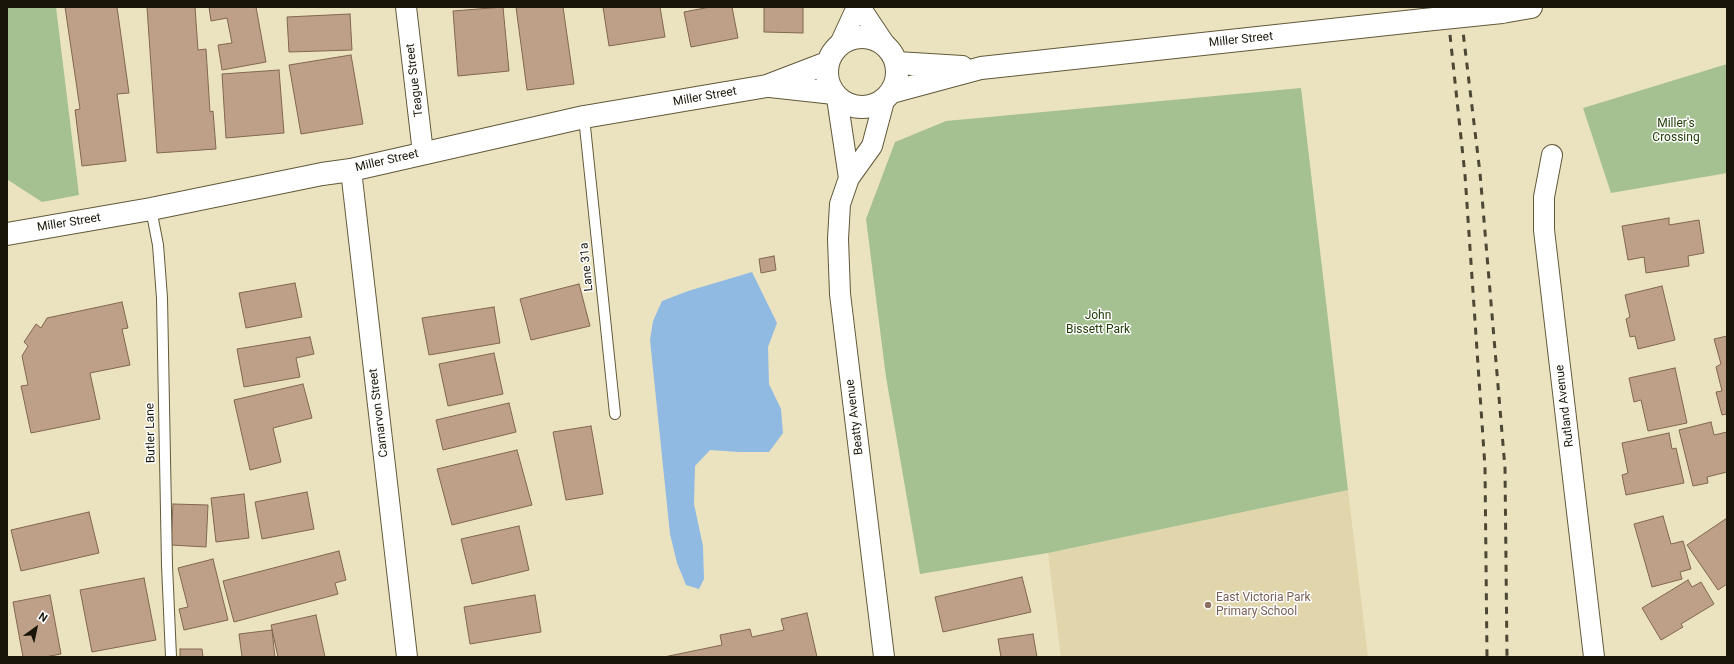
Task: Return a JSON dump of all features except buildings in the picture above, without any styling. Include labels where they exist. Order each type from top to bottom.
[{"type":"main road","name":"Miller Street","points":[[888,96],[981,68],[1502,12],[1531,7]]},
{"type":"main road","points":[[862,36],[875,39],[892,54],[896,81],[888,96],[873,106],[861,108],[849,105],[835,96],[830,88],[826,76],[827,63],[832,52],[840,44],[850,38],[862,36]]},
{"type":"main road","name":"Miller Street","points":[[892,54],[981,68]]},
{"type":"main road","name":"Miller Street","points":[[7,234],[151,209],[322,174],[351,170],[584,118],[767,86],[827,63]]},
{"type":"main road","name":"Miller Street","points":[[767,86],[835,96]]},
{"type":"street","name":"Teague Street","points":[[406,7],[423,153]]},
{"type":"street","points":[[840,44],[858,7],[892,54]]},
{"type":"street","name":"Beatty Avenue","points":[[835,96],[849,178]]},
{"type":"street","name":"Beatty Avenue","points":[[884,657],[840,294],[838,239],[840,204],[849,178],[872,146],[888,96]]},
{"type":"street","name":"Rutland Avenue","points":[[1552,155],[1544,197],[1544,230],[1594,657]]},
{"type":"street","name":"Carnarvon Street","points":[[351,170],[407,657]]},
{"type":"lane","name":"Lane 31a","points":[[584,118],[615,414]]},
{"type":"lane","name":"Butler Lane","points":[[151,209],[158,246],[162,298],[167,564],[171,657]]},
{"type":"shaded area","name":"East Victoria Park Primary School","points":[[1348,490],[1368,657],[1061,657],[1048,553]]},
{"type":"green space","points":[[7,7],[56,7],[79,195],[42,202],[8,180]]},
{"type":"green space","name":"Miller's Crossing","points":[[1727,64],[1727,173],[1611,193],[1583,108]]},
{"type":"green space","name":"John Bissett Park","points":[[1301,88],[1348,490],[1048,553],[920,574],[886,377],[866,219],[895,142],[946,121]]},
{"type":"water","points":[[752,272],[777,323],[768,347],[769,384],[781,409],[783,433],[769,452],[710,450],[695,466],[694,504],[703,546],[704,579],[699,589],[686,585],[677,563],[670,534],[650,340],[653,321],[662,301],[688,291]]},
{"type":"railway","points":[[1447,7],[1465,175],[1485,467],[1487,657]]},
{"type":"railway","points":[[1460,7],[1480,173],[1505,468],[1507,657]]},
{"type":"place","name":"East Victoria Park Primary School","points":[[1208,605]]}]
